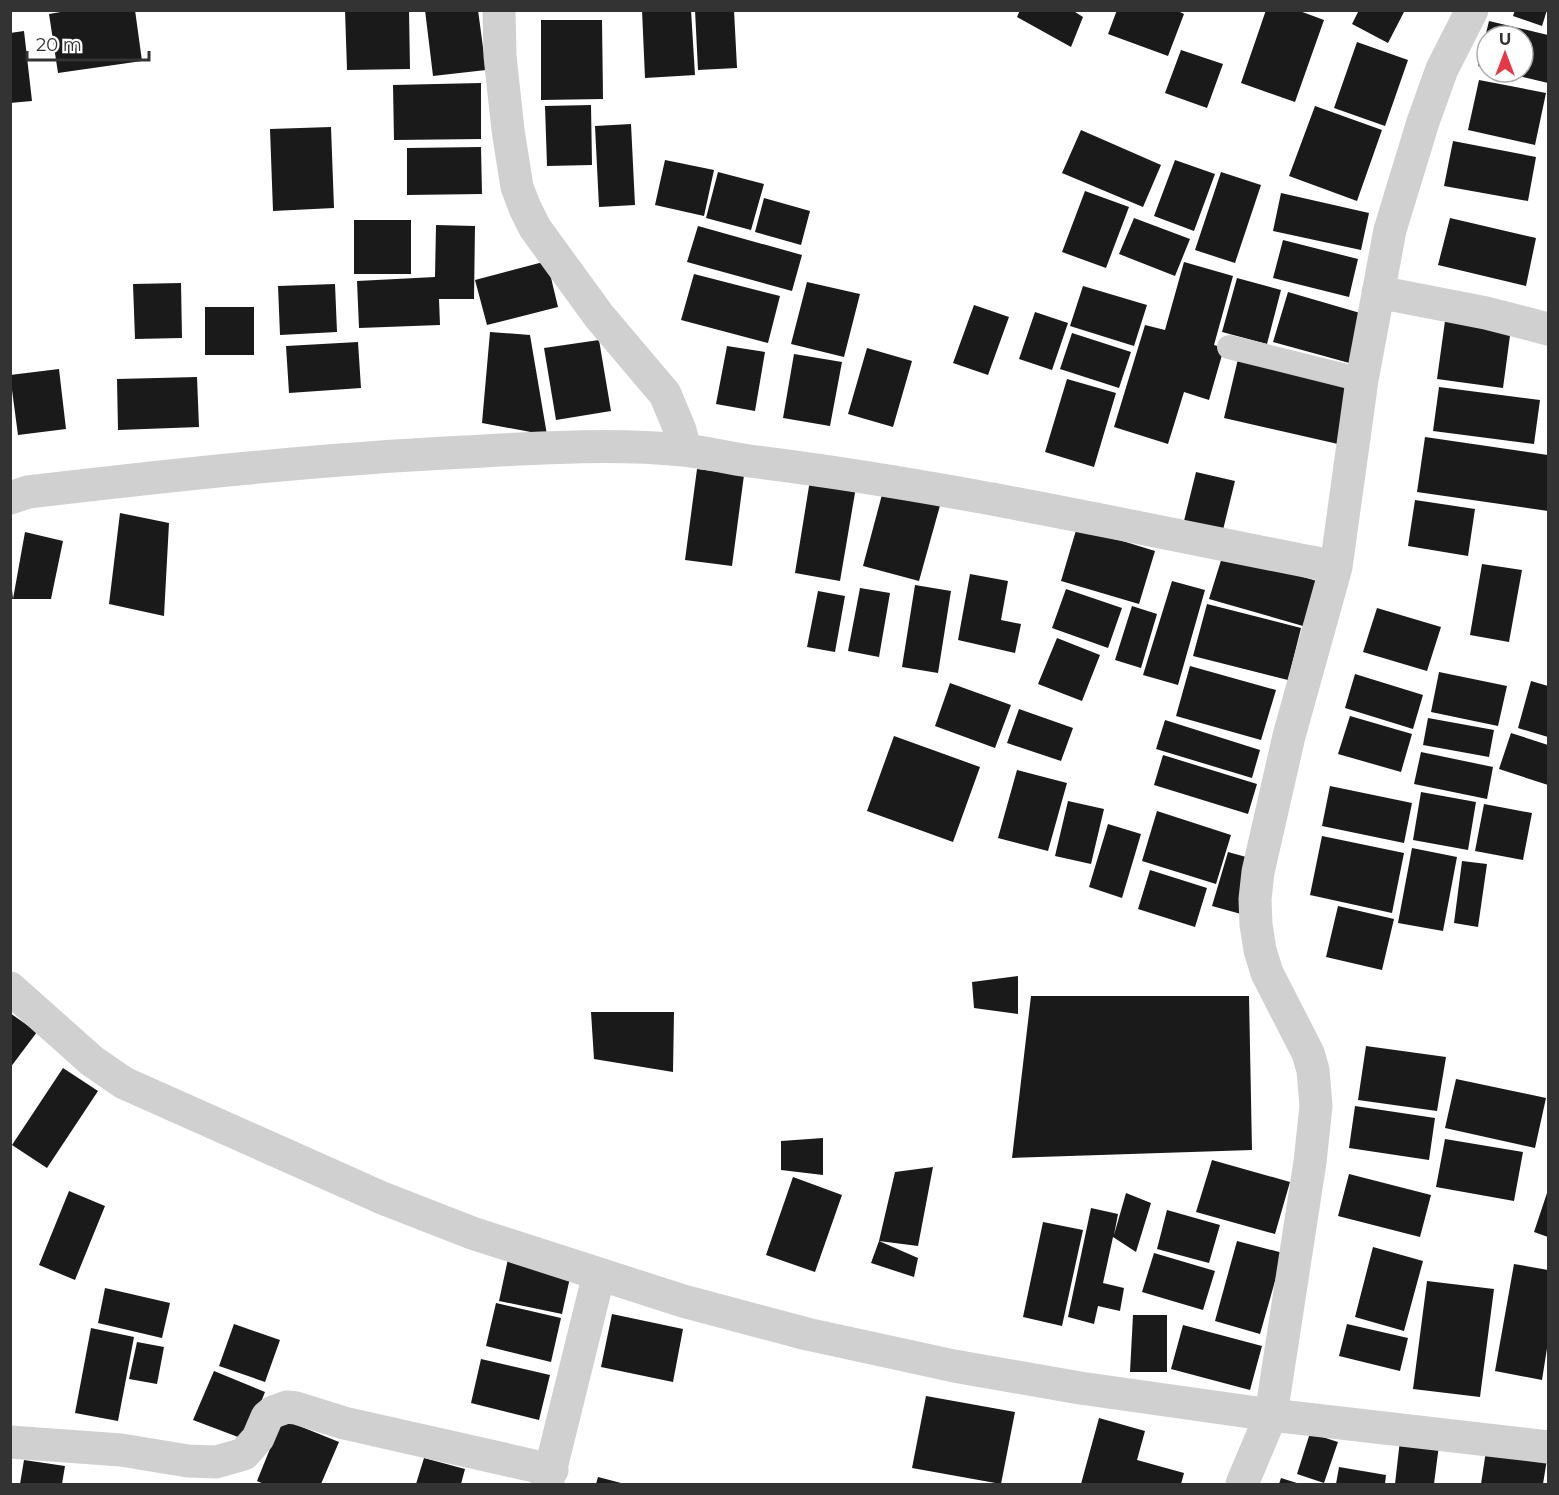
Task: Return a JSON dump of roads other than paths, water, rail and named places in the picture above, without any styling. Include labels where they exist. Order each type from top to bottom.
[{"type":"street","points":[[499,10],[500,56],[508,130],[517,187],[525,208],[535,228],[599,316],[665,394],[680,430],[685,450]]},
{"type":"street","points":[[1242,1485],[1271,1415],[1310,1162],[1316,1106],[1313,1070],[1308,1053],[1267,973],[1260,950],[1255,899],[1266,833],[1287,746],[1336,567],[1362,380],[1390,230],[1442,69],[1472,10]]},
{"type":"street","points":[[1378,292],[1486,313],[1548,329]]},
{"type":"street","points":[[10,498],[28,492],[163,477],[412,454],[572,446],[685,450],[741,460],[825,470],[971,496],[1336,567]]},
{"type":"street","points":[[10,988],[92,1061],[124,1083],[380,1197],[475,1234],[683,1301],[785,1328],[954,1366],[1080,1388],[1271,1415],[1548,1447]]},
{"type":"street","points":[[10,1442],[121,1450],[188,1461],[216,1462],[244,1454],[258,1438],[267,1417],[287,1407],[550,1477],[599,1274]]},
{"type":"lane","points":[[1229,347],[1362,380]]}]
